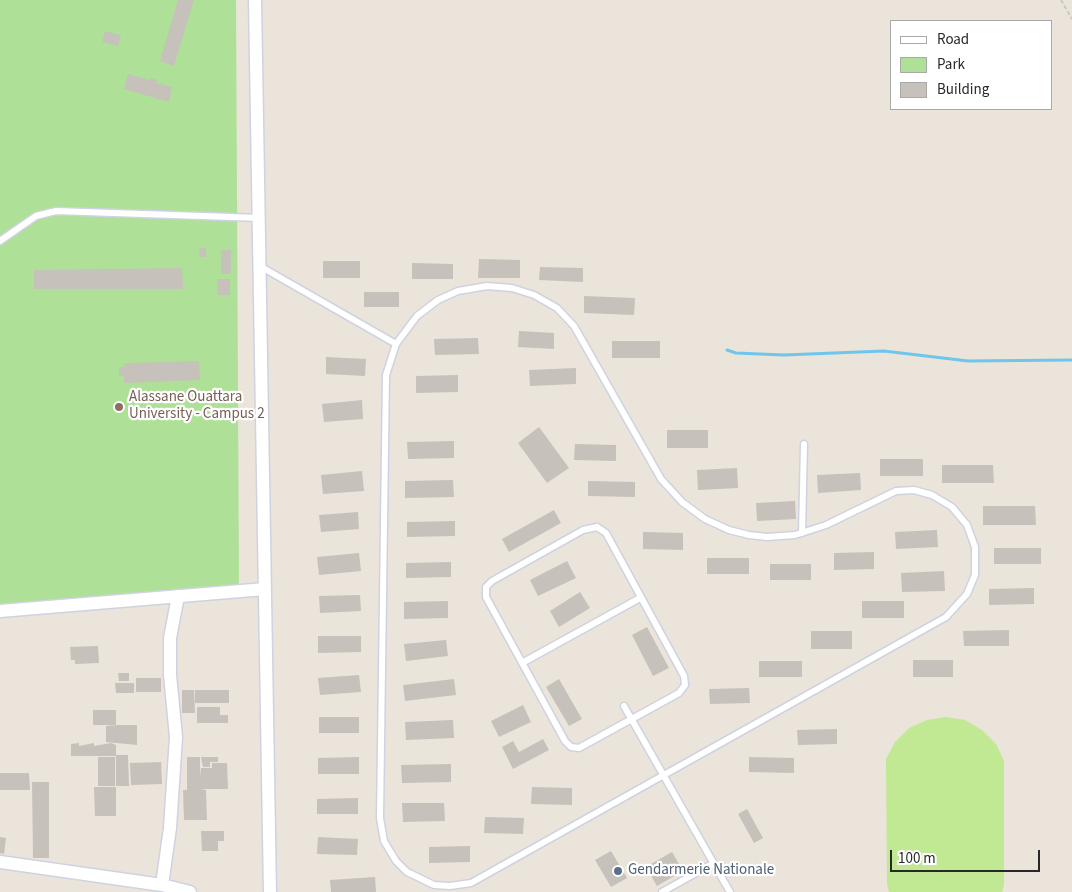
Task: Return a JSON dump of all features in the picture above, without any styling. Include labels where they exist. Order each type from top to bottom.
[{"type":"street","points":[[255,0],[270,892]]},
{"type":"street","points":[[0,611],[264,589]]},
{"type":"street","points":[[162,885],[170,828],[176,737],[170,675],[170,638],[178,596]]},
{"type":"street","points":[[0,862],[162,885],[190,892]]},
{"type":"lane","points":[[0,241],[36,216],[56,211],[260,218]]},
{"type":"lane","points":[[258,264],[396,344]]},
{"type":"lane","points":[[487,286],[512,288],[534,295],[556,308],[574,326],[661,479],[682,502],[705,519],[736,532],[768,537],[802,533],[826,525],[896,491],[914,490],[932,495],[952,507],[967,526],[975,547],[975,575],[967,594],[946,617],[471,883],[450,886],[434,885],[419,880],[396,861],[384,841],[380,818],[386,375],[396,344],[417,316],[438,300],[458,291],[487,286]]},
{"type":"lane","points":[[802,533],[804,444]]},
{"type":"lane","points":[[597,527],[606,533],[640,598],[684,676],[685,685],[679,693],[632,720],[579,748],[571,747],[565,741],[486,597],[486,587],[492,581],[583,530],[597,527]]},
{"type":"lane","points":[[522,663],[640,598]]},
{"type":"lane","points":[[624,706],[730,892]]},
{"type":"lane","points":[[662,892],[714,863]]},
{"type":"path","points":[[1061,0],[1072,20]]},
{"type":"green space","name":"Alassane Ouattara University - Campus 2","points":[[0,0],[236,0],[239,586],[0,604]]},
{"type":"green space","points":[[946,717],[965,720],[982,730],[996,744],[1004,761],[1004,885],[1002,892],[889,892],[887,884],[886,759],[895,742],[909,728],[927,720]]},
{"type":"building","points":[[178,0],[194,0],[174,66],[160,61]]},
{"type":"building","points":[[105,31],[121,35],[118,46],[102,42]]},
{"type":"building","points":[[128,74],[150,80],[151,78],[157,80],[156,83],[172,87],[169,102],[124,89]]},
{"type":"building","points":[[199,248],[206,248],[206,257],[200,257]]},
{"type":"building","points":[[221,250],[231,250],[231,274],[221,274]]},
{"type":"building","points":[[479,259],[520,260],[520,278],[478,278]]},
{"type":"building","points":[[323,261],[360,261],[360,278],[323,278]]},
{"type":"building","points":[[412,263],[453,264],[453,279],[412,279]]},
{"type":"building","points":[[540,267],[583,268],[583,282],[539,280]]},
{"type":"building","points":[[182,268],[183,289],[34,289],[34,270]]},
{"type":"building","points":[[217,279],[230,279],[230,295],[218,295]]},
{"type":"building","points":[[364,292],[399,292],[399,307],[364,307]]},
{"type":"building","points":[[584,296],[635,298],[634,315],[584,313]]},
{"type":"building","points":[[519,331],[554,333],[554,349],[518,347]]},
{"type":"building","points":[[478,338],[479,354],[435,355],[434,339]]},
{"type":"building","points":[[612,341],[660,341],[660,358],[612,358]]},
{"type":"building","points":[[326,357],[366,359],[365,376],[326,374]]},
{"type":"building","points":[[199,361],[200,380],[124,383],[124,376],[119,376],[119,367],[124,367],[125,363]]},
{"type":"building","points":[[576,368],[576,384],[530,386],[529,370]]},
{"type":"building","points":[[458,375],[458,392],[416,393],[416,376]]},
{"type":"building","points":[[362,400],[363,419],[324,422],[322,404]]},
{"type":"building","points":[[539,427],[569,468],[547,483],[518,443]]},
{"type":"building","points":[[667,430],[708,430],[708,448],[667,448]]},
{"type":"building","points":[[454,441],[454,458],[408,459],[407,442]]},
{"type":"building","points":[[575,444],[616,445],[616,461],[574,460]]},
{"type":"building","points":[[880,459],[923,459],[923,476],[880,476]]},
{"type":"building","points":[[942,465],[993,465],[994,483],[942,483]]},
{"type":"building","points":[[737,468],[738,488],[698,490],[697,470]]},
{"type":"building","points":[[362,471],[364,491],[323,494],[321,475]]},
{"type":"building","points":[[860,473],[861,490],[818,493],[817,475]]},
{"type":"building","points":[[453,480],[454,497],[405,498],[405,481]]},
{"type":"building","points":[[588,481],[635,482],[635,497],[588,496]]},
{"type":"building","points":[[795,501],[796,519],[757,521],[756,503]]},
{"type":"building","points":[[983,506],[1035,506],[1036,525],[983,525]]},
{"type":"building","points":[[554,510],[561,523],[509,552],[502,539]]},
{"type":"building","points":[[358,512],[359,529],[321,532],[319,515]]},
{"type":"building","points":[[455,521],[455,536],[407,537],[407,522]]},
{"type":"building","points":[[937,530],[938,547],[896,549],[895,532]]},
{"type":"building","points":[[643,532],[683,533],[683,550],[643,549]]},
{"type":"building","points":[[994,548],[1041,548],[1041,564],[994,564]]},
{"type":"building","points":[[874,552],[874,569],[834,570],[834,553]]},
{"type":"building","points":[[359,553],[361,571],[319,575],[317,557]]},
{"type":"building","points":[[707,558],[749,558],[749,574],[707,574]]},
{"type":"building","points":[[567,561],[576,578],[538,596],[530,580]]},
{"type":"building","points":[[451,562],[451,577],[406,578],[406,563]]},
{"type":"building","points":[[770,564],[811,564],[811,580],[770,580]]},
{"type":"building","points":[[944,571],[945,591],[902,592],[901,573]]},
{"type":"building","points":[[1034,588],[1034,604],[989,605],[989,589]]},
{"type":"building","points":[[580,592],[590,608],[559,627],[550,611]]},
{"type":"building","points":[[360,595],[361,611],[320,613],[319,596]]},
{"type":"building","points":[[448,601],[448,618],[404,619],[404,602]]},
{"type":"building","points":[[862,601],[904,601],[904,618],[862,618]]},
{"type":"building","points":[[647,627],[669,668],[653,676],[632,635]]},
{"type":"building","points":[[1009,630],[1009,646],[964,646],[963,631]]},
{"type":"building","points":[[811,631],[852,631],[852,649],[811,649]]},
{"type":"building","points":[[318,636],[361,636],[361,652],[318,653]]},
{"type":"building","points":[[446,640],[448,656],[406,661],[404,644]]},
{"type":"building","points":[[98,646],[99,663],[75,664],[75,660],[71,660],[70,647]]},
{"type":"building","points":[[913,660],[953,660],[953,677],[913,677]]},
{"type":"building","points":[[759,661],[802,661],[802,677],[759,677]]},
{"type":"building","points":[[118,673],[129,673],[129,681],[119,681]]},
{"type":"building","points":[[359,675],[361,692],[320,695],[318,678]]},
{"type":"building","points":[[136,678],[161,678],[161,692],[136,692]]},
{"type":"building","points":[[454,679],[456,695],[405,701],[403,685]]},
{"type":"building","points":[[559,679],[582,719],[569,726],[546,687]]},
{"type":"building","points":[[115,683],[134,683],[134,693],[116,693]]},
{"type":"building","points":[[749,688],[750,703],[710,704],[709,689]]},
{"type":"building","points":[[182,690],[194,690],[195,713],[182,713]]},
{"type":"building","points":[[195,690],[229,690],[229,703],[195,703]]},
{"type":"building","points":[[523,705],[531,722],[499,737],[491,721]]},
{"type":"building","points":[[197,707],[220,707],[220,715],[228,715],[228,723],[197,723]]},
{"type":"building","points":[[93,710],[116,710],[116,725],[93,725]]},
{"type":"building","points":[[319,717],[359,717],[359,733],[319,733]]},
{"type":"building","points":[[453,720],[454,738],[406,740],[405,722]]},
{"type":"building","points":[[137,725],[137,745],[106,742],[106,726]]},
{"type":"building","points":[[837,729],[837,744],[798,745],[797,730]]},
{"type":"building","points":[[543,739],[549,750],[513,769],[502,747],[513,741],[519,752]]},
{"type":"building","points":[[79,743],[79,746],[94,743],[94,746],[111,743],[116,745],[116,756],[71,756],[71,744]]},
{"type":"building","points":[[116,755],[128,755],[129,786],[116,786]]},
{"type":"building","points":[[98,757],[115,757],[115,786],[98,786]]},
{"type":"building","points":[[187,757],[200,757],[200,777],[201,768],[212,768],[212,763],[227,763],[228,789],[201,789],[206,790],[207,820],[184,820],[183,790],[187,790]]},
{"type":"building","points":[[201,757],[218,757],[218,762],[210,762],[210,767],[203,767]]},
{"type":"building","points":[[359,757],[359,774],[318,774],[318,758]]},
{"type":"building","points":[[749,757],[794,758],[794,773],[749,772]]},
{"type":"building","points":[[161,762],[162,784],[131,785],[130,763]]},
{"type":"building","points":[[451,764],[451,782],[402,783],[401,765]]},
{"type":"building","points":[[0,773],[29,773],[30,790],[0,790]]},
{"type":"building","points":[[32,782],[49,782],[49,858],[33,858]]},
{"type":"building","points":[[94,787],[116,787],[116,816],[95,816]]},
{"type":"building","points":[[532,787],[572,788],[572,805],[531,804]]},
{"type":"building","points":[[358,798],[358,814],[317,814],[317,799]]},
{"type":"building","points":[[402,803],[444,803],[445,821],[403,822]]},
{"type":"building","points":[[747,809],[763,838],[754,843],[738,814]]},
{"type":"building","points":[[485,817],[524,818],[523,834],[484,833]]},
{"type":"building","points":[[201,831],[224,831],[224,841],[218,841],[218,851],[202,851]]},
{"type":"building","points":[[0,837],[6,838],[4,854],[0,853]]},
{"type":"building","points":[[318,837],[358,839],[357,855],[317,854]]},
{"type":"building","points":[[470,846],[470,862],[429,863],[429,847]]},
{"type":"building","points":[[611,851],[627,878],[611,887],[595,860]]},
{"type":"building","points":[[672,852],[683,871],[657,886],[646,867]]},
{"type":"building","points":[[375,877],[376,892],[331,892],[330,880]]},
{"type":"waterway","points":[[727,350],[736,353],[784,355],[884,351],[968,361],[1072,360]]},
{"type":"place","name":"Alassane Ouattara University - Campus 2","points":[[119,407]]},
{"type":"place","name":"Gendarmerie Nationale","points":[[618,871]]}]
